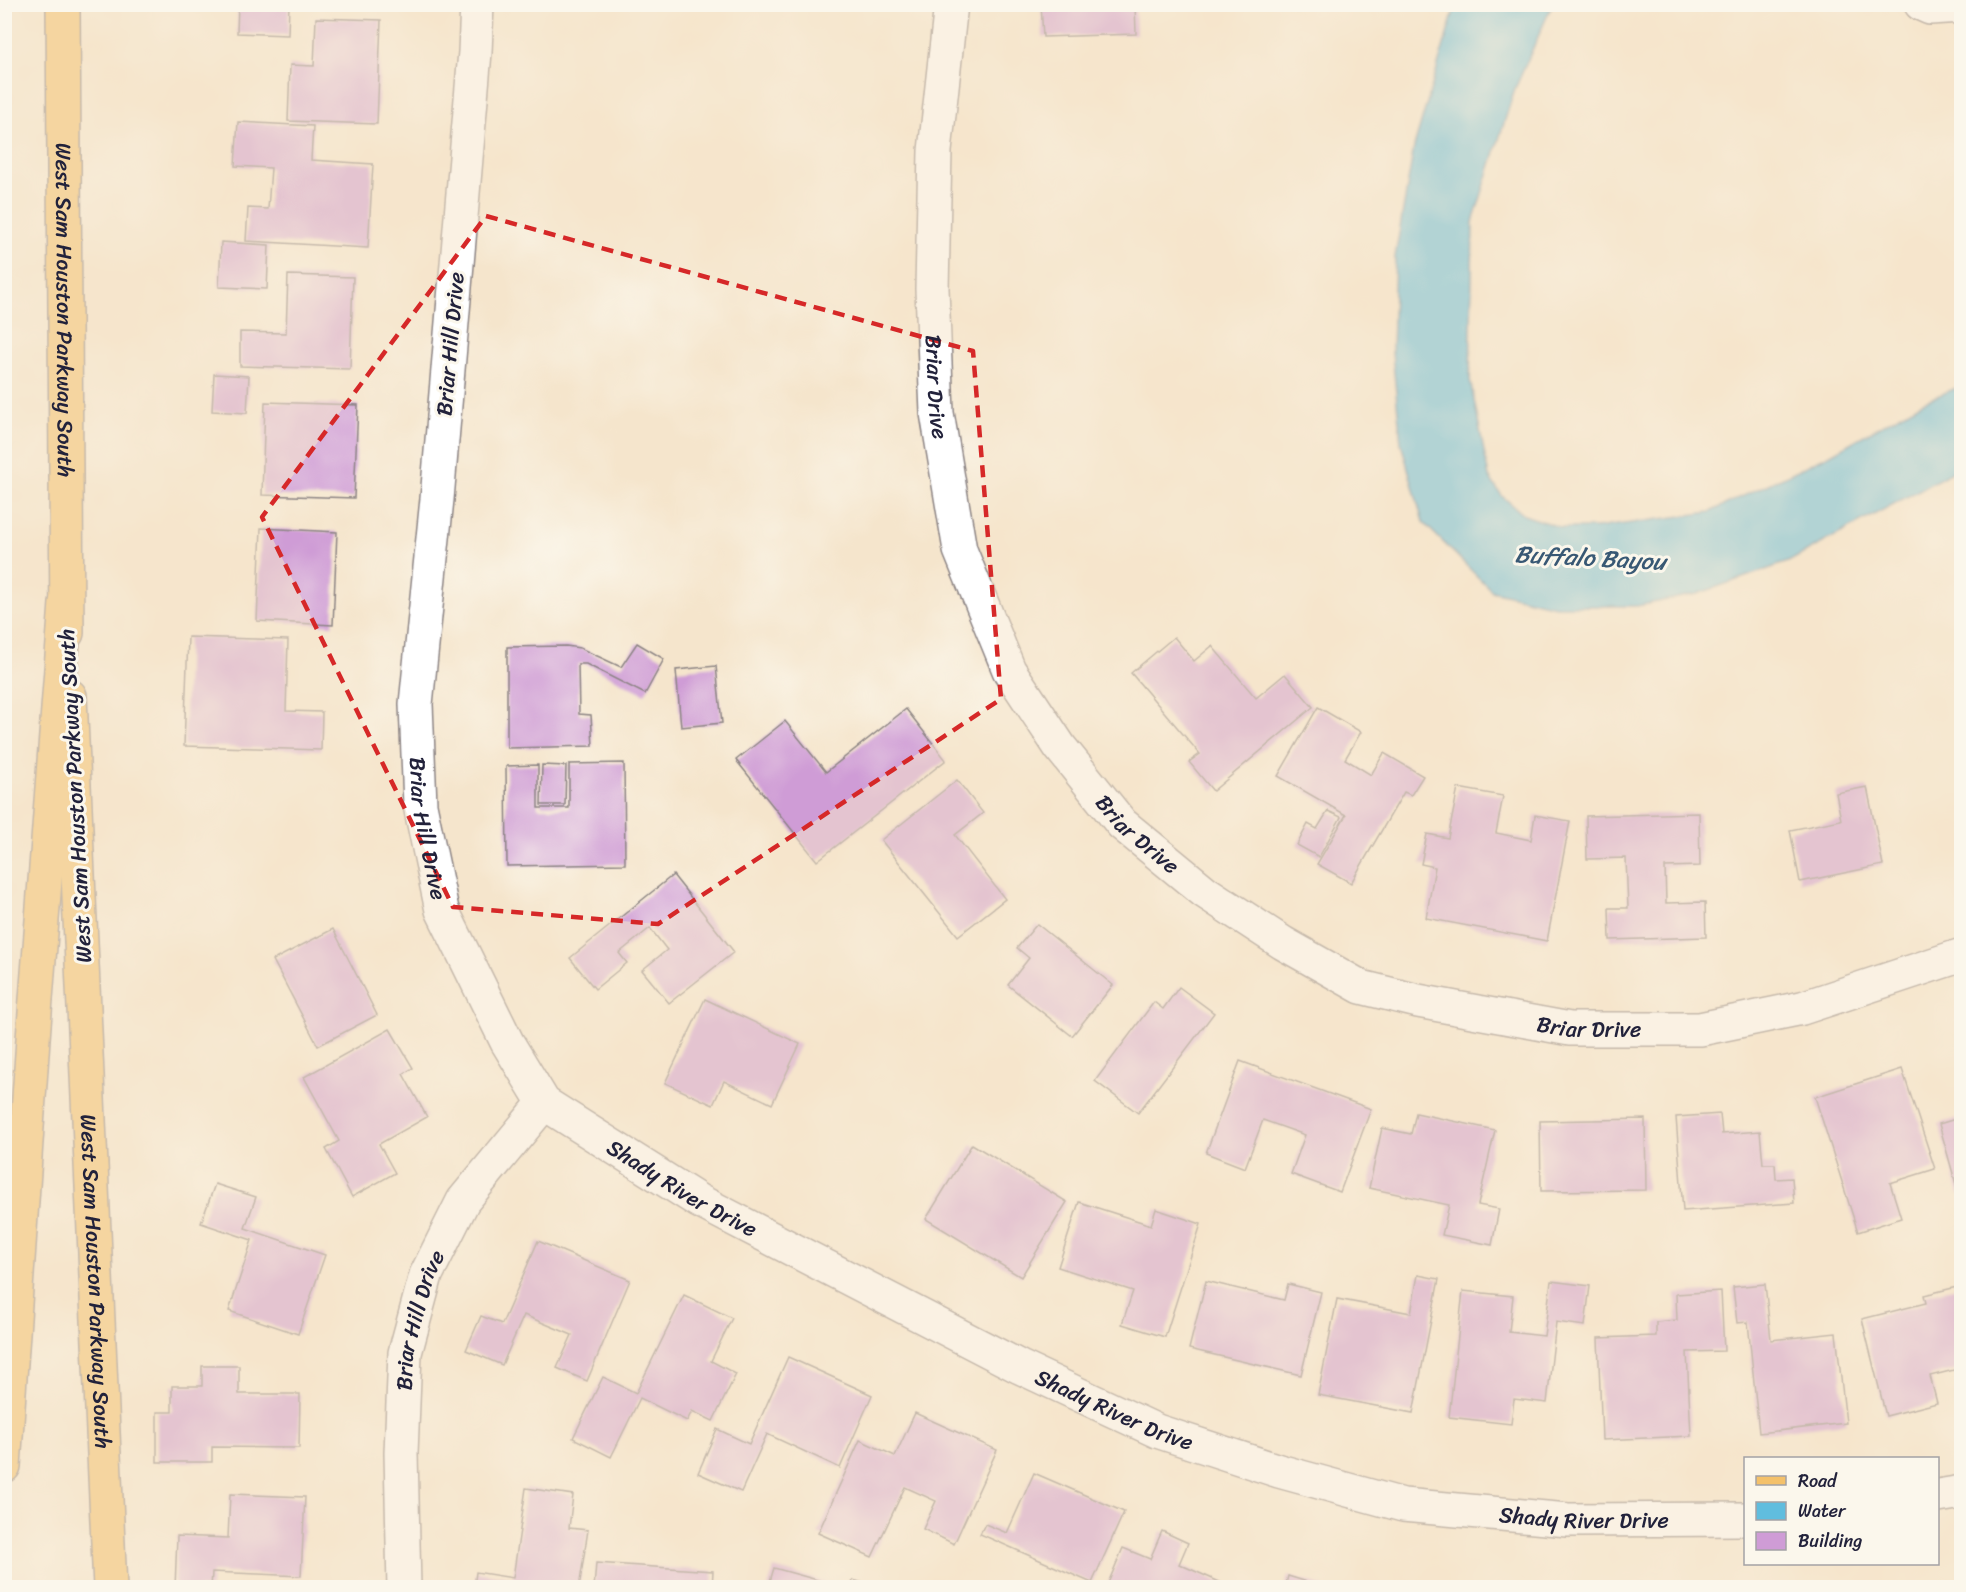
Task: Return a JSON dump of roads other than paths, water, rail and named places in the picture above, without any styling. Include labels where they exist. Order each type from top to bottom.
[{"type":"main road","name":"West Sam Houston Parkway South","points":[[63,4],[66,603],[110,1587]]},
{"type":"main road","points":[[4,1466],[66,603]]},
{"type":"street","name":"Briar Hill Drive","points":[[404,1587],[401,1453],[405,1353],[426,1275],[463,1202],[544,1103],[507,1042],[442,910],[420,805],[416,704],[439,475],[474,64],[477,4]]},
{"type":"street","name":"Briar Drive","points":[[951,4],[935,151],[932,289],[937,413],[960,550],[1009,670],[1060,747],[1122,824],[1205,892],[1283,943],[1361,987],[1570,1029],[1700,1029],[1802,1008],[1962,955]]},
{"type":"street","points":[[1921,4],[1930,8],[1962,6]]},
{"type":"street","name":"Shady River Drive","points":[[544,1103],[699,1202],[1020,1367],[1157,1431],[1279,1471],[1403,1505],[1568,1520],[1744,1519]]},
{"type":"street","points":[[1939,1496],[1962,1491]]},
{"type":"water","name":"Buffalo Bayou","points":[[1456,4],[1552,5],[1514,91],[1473,222],[1470,380],[1489,477],[1502,496],[1524,515],[1562,528],[1596,528],[1710,512],[1829,455],[1923,402],[1961,386],[1961,467],[1788,562],[1697,594],[1637,606],[1555,606],[1492,591],[1423,522],[1401,443],[1392,352],[1395,257],[1414,147]]}]
